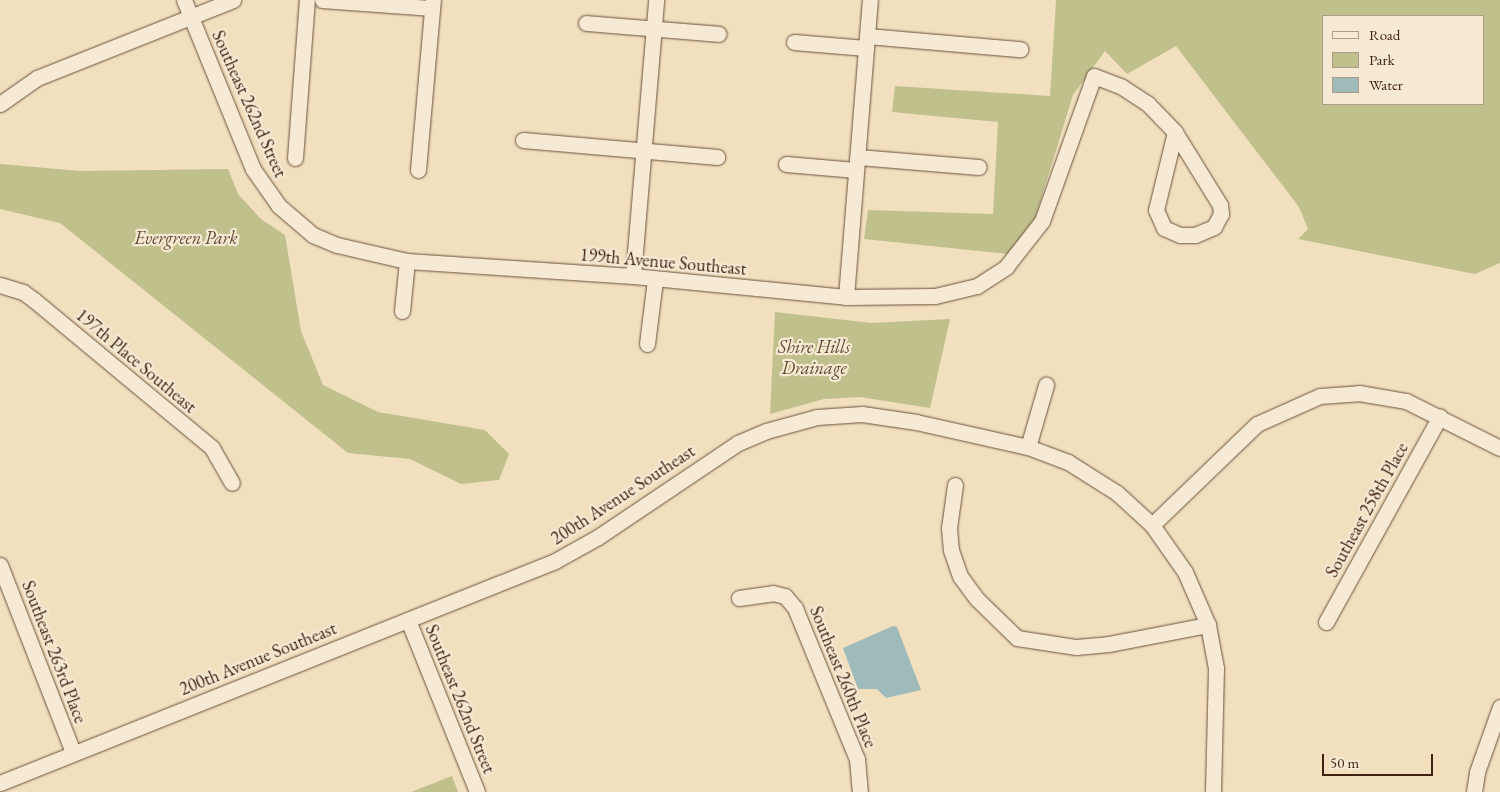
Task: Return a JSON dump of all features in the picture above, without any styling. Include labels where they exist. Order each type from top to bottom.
[{"type":"street","name":"Southeast 262nd Street","points":[[184,0],[253,169],[279,206],[314,235]]},
{"type":"street","points":[[3,100],[37,78],[190,15],[233,0]]},
{"type":"street","points":[[295,158],[307,0]]},
{"type":"street","points":[[322,0],[432,4],[418,170]]},
{"type":"street","points":[[633,276],[656,0]]},
{"type":"street","points":[[846,297],[870,0]]},
{"type":"street","points":[[586,23],[719,34]]},
{"type":"street","points":[[794,42],[867,42],[1020,49]]},
{"type":"street","name":"199th Avenue Southeast","points":[[314,235],[352,250],[407,261],[633,276],[655,280],[846,297],[935,296],[977,286],[1006,267],[1042,221],[1094,76],[1122,87],[1148,104],[1174,132]]},
{"type":"street","points":[[1174,132],[1220,205],[1218,221],[1204,232],[1194,235],[1180,235],[1164,228],[1156,210],[1174,132]]},
{"type":"street","points":[[523,140],[717,157]]},
{"type":"street","points":[[786,164],[979,167]]},
{"type":"street","points":[[402,311],[407,261]]},
{"type":"street","points":[[647,344],[655,280]]},
{"type":"street","name":"197th Place Southeast","points":[[0,285],[23,292],[34,300],[212,448],[232,484]]},
{"type":"street","points":[[1028,447],[1046,385]]},
{"type":"street","points":[[1152,525],[1236,441],[1257,424],[1288,407],[1320,396],[1359,393],[1406,401],[1440,416],[1500,448]]},
{"type":"street","name":"200th Avenue Southeast","points":[[0,783],[73,752],[408,620],[579,548],[738,443],[766,431],[817,418],[862,414],[916,422],[1028,447],[1076,467],[1118,493],[1152,525],[1185,572],[1208,625],[1216,668],[1210,791]]},
{"type":"street","name":"Southeast 258th Place","points":[[1326,622],[1440,416]]},
{"type":"street","points":[[954,485],[949,528],[951,550],[960,576],[978,599],[1017,638],[1076,647],[1109,644],[1208,625]]},
{"type":"street","name":"Southeast 263rd Place","points":[[0,565],[73,752]]},
{"type":"street","name":"Southeast 260th Place","points":[[739,598],[774,593],[785,596],[796,608],[857,758],[860,792]]},
{"type":"street","name":"Southeast 262nd Street","points":[[408,620],[477,792]]},
{"type":"street","points":[[1474,792],[1478,772],[1500,707]]},
{"type":"green space","points":[[1056,0],[1500,0],[1500,263],[1475,274],[1298,239],[1308,229],[1299,207],[1176,46],[1127,74],[1105,51],[1073,95],[1035,219],[1008,254],[864,239],[868,210],[993,214],[998,122],[892,112],[895,86],[1050,96]]},
{"type":"green space","name":"Evergreen Park","points":[[0,164],[80,171],[228,169],[238,194],[261,219],[285,235],[301,331],[323,385],[378,412],[485,430],[509,454],[499,480],[461,484],[410,459],[348,453],[60,223],[0,209]]},
{"type":"green space","name":"Shire Hills Drainage","points":[[775,312],[871,323],[950,319],[930,408],[860,397],[824,399],[770,414]]},
{"type":"green space","points":[[452,776],[458,792],[411,792]]},
{"type":"water","points":[[893,626],[897,627],[921,690],[886,698],[877,689],[858,689],[843,648]]}]
